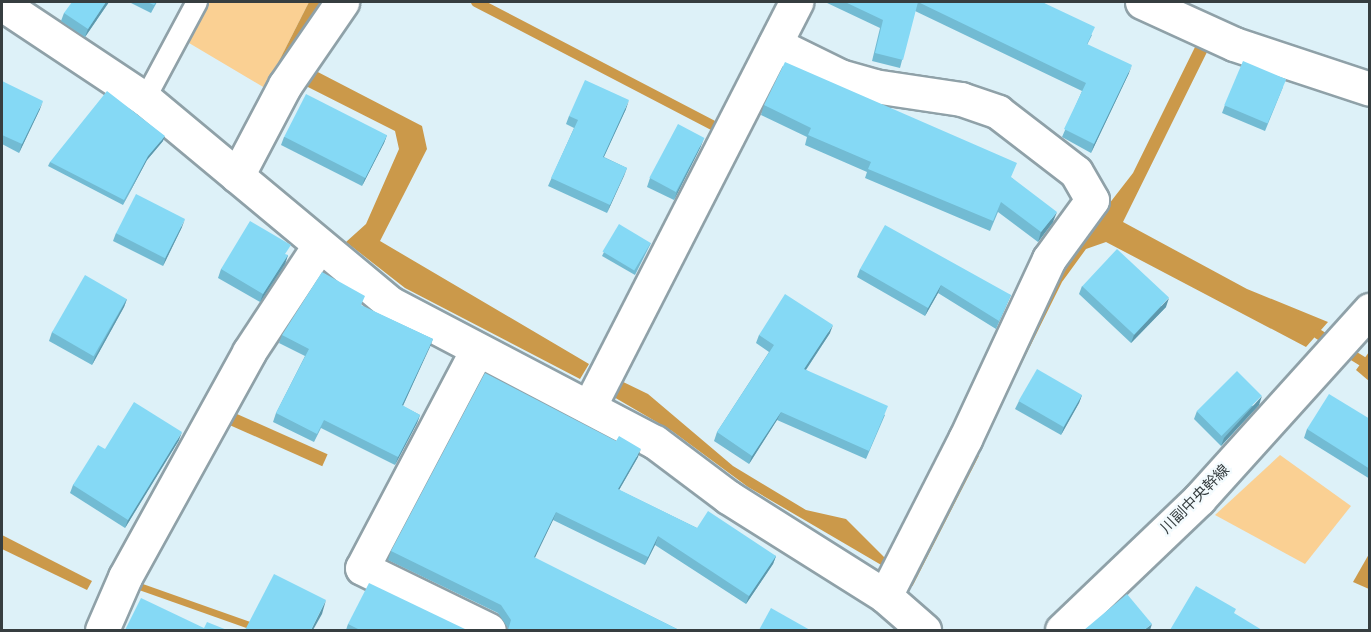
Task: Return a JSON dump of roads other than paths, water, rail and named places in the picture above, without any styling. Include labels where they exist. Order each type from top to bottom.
[{"type":"street","points":[[237,176],[285,85],[342,2]]},
{"type":"street","points":[[590,405],[796,2]]},
{"type":"street","points":[[1142,2],[1234,44],[1370,89]]},
{"type":"street","points":[[2,4],[145,99],[390,303],[477,350],[590,405],[655,442],[728,497],[904,619],[965,439],[1049,259],[1092,200],[1076,172],[998,112],[961,99],[874,86],[840,76],[775,44]]},
{"type":"street","points":[[102,630],[125,577],[249,352],[319,246]]},
{"type":"street","name":"川副中央幹線","points":[[1062,630],[1199,499],[1363,319]]},
{"type":"street","points":[[477,350],[362,568],[489,630]]},
{"type":"lane","points":[[145,99],[197,2]]},
{"type":"waterway","points":[[476,2],[712,125]]},
{"type":"waterway","points":[[1318,334],[1362,361]]}]
